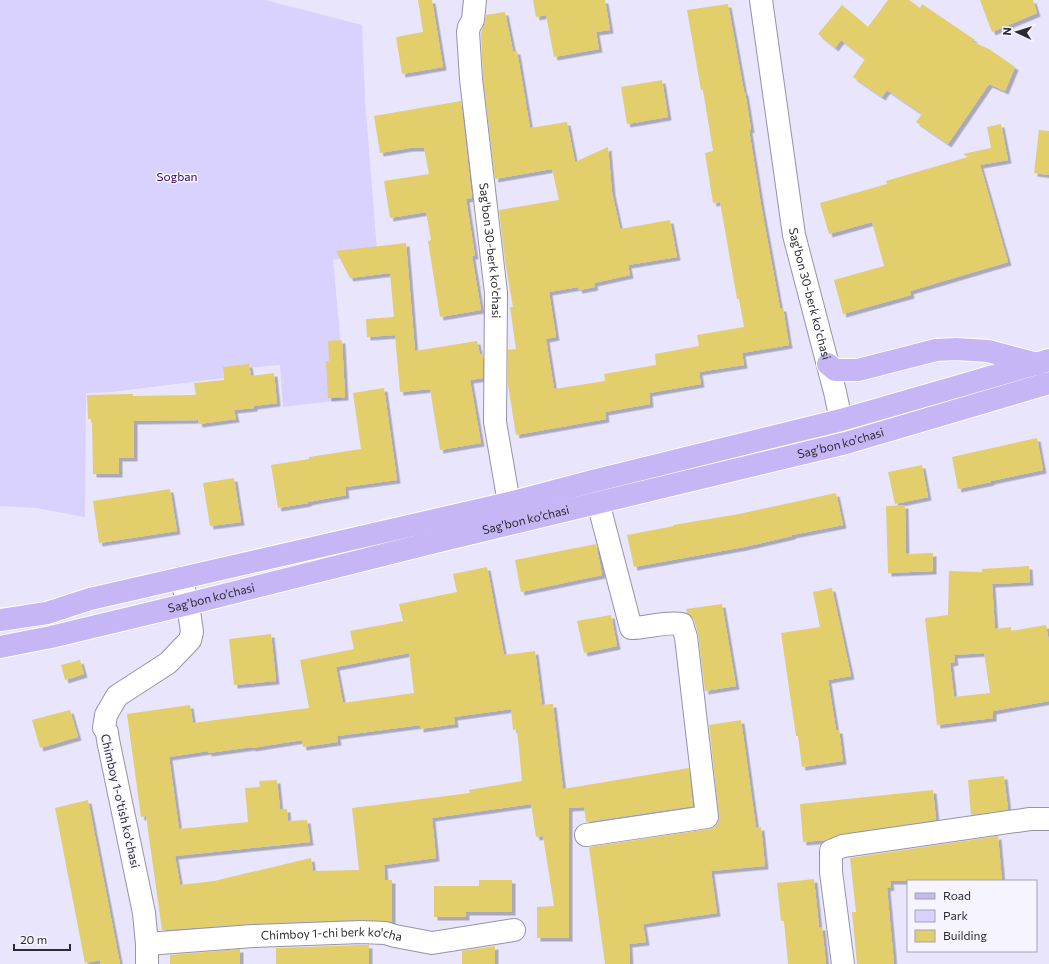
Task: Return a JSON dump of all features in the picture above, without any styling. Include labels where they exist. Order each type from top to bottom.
[{"type":"main road","points":[[828,364],[835,370],[858,370],[936,350],[956,349],[988,351],[1043,362]]},
{"type":"main road","name":"Sag’bon ko’chasi","points":[[0,620],[47,613],[90,599],[509,503],[841,420],[1043,362]]},
{"type":"main road","name":"Sag’bon ko’chasi","points":[[0,647],[51,637],[188,604],[598,502],[846,443],[1049,382]]},
{"type":"street","name":"Sag'bon 30-berk ko'chasi","points":[[475,0],[473,20],[468,32],[471,79],[496,293],[495,422],[509,503]]},
{"type":"street","name":"Sag'bon 30-berk ko'chasi","points":[[761,0],[794,235],[828,364],[846,443]]},
{"type":"street","points":[[586,835],[707,817],[686,637],[682,624],[674,623],[631,628],[598,502]]},
{"type":"street","name":"Chimboy 1-o'tish ko'chasi","points":[[147,954],[144,913],[108,736],[104,728],[104,720],[117,696],[168,663],[190,640],[192,632],[188,604],[181,578]]},
{"type":"street","points":[[844,964],[831,872],[831,851],[843,846],[1030,819],[1049,819]]},
{"type":"street","name":"Chimboy 1-chi berk ko'cha","points":[[147,954],[253,936],[385,932],[395,936],[432,943],[514,930]]},
{"type":"green space","name":"Sogban","points":[[0,0],[265,0],[362,25],[365,100],[377,251],[333,260],[342,357],[341,400],[283,407],[280,365],[223,370],[224,378],[111,392],[86,393],[85,517],[37,508],[0,506]]},
{"type":"building","points":[[418,0],[432,0],[443,67],[402,74],[396,37],[423,32]]},
{"type":"building","points":[[533,0],[605,0],[610,30],[596,32],[599,49],[554,57],[546,15],[536,17]]},
{"type":"building","points":[[888,0],[909,0],[920,8],[922,4],[975,40],[971,41],[989,49],[1015,67],[1005,91],[989,84],[948,144],[916,122],[922,114],[887,90],[882,97],[853,77],[865,59],[841,40],[835,48],[818,34],[842,5],[868,27]]},
{"type":"building","points":[[980,0],[1033,0],[1037,13],[992,32]]},
{"type":"building","points":[[728,4],[745,92],[751,129],[749,130],[761,205],[780,308],[783,308],[789,345],[742,353],[744,365],[699,372],[701,384],[649,393],[650,404],[605,412],[606,419],[516,435],[508,385],[508,350],[516,349],[510,307],[513,307],[505,261],[499,210],[559,200],[552,169],[495,179],[483,78],[481,33],[486,15],[505,12],[513,51],[517,51],[530,128],[567,122],[575,162],[608,147],[612,192],[620,229],[670,220],[677,257],[628,265],[630,275],[594,283],[595,287],[579,290],[578,287],[549,292],[556,337],[546,339],[554,389],[605,381],[604,374],[656,365],[655,354],[699,346],[697,335],[744,327],[739,299],[737,299],[720,202],[713,203],[705,153],[713,151],[703,90],[701,90],[687,10]]},
{"type":"building","points":[[662,80],[668,117],[627,124],[621,87]]},
{"type":"building","points":[[461,101],[472,198],[466,199],[475,256],[472,256],[481,310],[440,317],[428,241],[431,240],[426,212],[390,218],[384,181],[429,174],[424,148],[410,148],[380,153],[374,116]]},
{"type":"building","points":[[1001,124],[1008,160],[980,165],[1008,262],[910,291],[911,295],[843,314],[834,280],[884,266],[872,222],[829,234],[820,203],[887,184],[886,181],[968,157],[963,154],[991,148],[987,127]]},
{"type":"building","points":[[1039,130],[1049,131],[1049,175],[1034,173]]},
{"type":"building","points":[[406,243],[415,351],[477,341],[480,355],[483,354],[483,378],[470,380],[481,443],[440,450],[430,389],[400,392],[395,335],[367,337],[366,319],[394,317],[390,273],[350,278],[336,251]]},
{"type":"building","points":[[342,340],[345,397],[328,398],[326,361],[329,361],[328,341]]},
{"type":"building","points":[[249,364],[251,376],[274,373],[277,403],[254,406],[254,408],[234,410],[236,419],[199,424],[198,420],[134,421],[134,458],[119,458],[119,474],[93,474],[92,419],[88,419],[87,395],[196,395],[194,383],[224,380],[223,367]]},
{"type":"building","points":[[384,388],[397,480],[345,487],[346,495],[278,508],[271,465],[309,459],[309,457],[361,449],[353,393]]},
{"type":"building","points":[[1037,438],[1043,470],[958,489],[952,457]]},
{"type":"building","points":[[922,465],[928,497],[895,504],[888,472]]},
{"type":"building","points":[[234,478],[241,522],[210,526],[203,483]]},
{"type":"building","points":[[170,489],[177,531],[99,543],[93,501]]},
{"type":"building","points":[[836,493],[843,525],[792,535],[744,547],[634,567],[627,535],[674,526],[673,525],[739,514]]},
{"type":"building","points":[[905,505],[906,554],[933,553],[933,571],[888,573],[886,506]]},
{"type":"building","points":[[596,544],[602,575],[521,592],[515,560]]},
{"type":"building","points":[[1029,566],[1030,582],[992,584],[995,629],[1011,627],[1011,631],[1046,625],[1049,642],[1049,701],[993,711],[993,718],[937,725],[925,618],[948,615],[949,571],[982,572],[982,569]],"holes":[[[984,653],[990,693],[954,697],[950,663],[955,662],[954,655]]]},
{"type":"building","points":[[487,567],[504,655],[535,651],[542,705],[553,704],[563,789],[689,768],[693,806],[586,822],[584,807],[569,808],[569,938],[537,938],[537,907],[554,906],[543,836],[536,837],[531,804],[432,818],[436,858],[384,865],[385,880],[392,880],[392,922],[361,920],[252,924],[162,930],[146,816],[141,817],[127,714],[190,705],[193,723],[309,708],[300,660],[354,649],[350,631],[403,621],[399,604],[457,592],[453,574]],"holes":[[[409,653],[414,693],[343,703],[336,667]],[[511,709],[513,730],[517,729],[522,781],[469,790],[470,793],[352,808],[359,870],[313,871],[311,858],[214,881],[180,885],[175,856],[310,842],[307,820],[288,821],[287,809],[280,809],[277,780],[259,781],[260,787],[245,788],[248,822],[179,829],[169,757],[208,751],[208,753],[252,748],[302,740],[303,747],[338,742],[337,736],[420,725],[420,729],[455,724],[454,717]]]},
{"type":"building","points":[[832,588],[851,676],[828,680],[836,730],[839,730],[843,761],[802,767],[781,633],[820,627],[813,592]]},
{"type":"building","points":[[722,604],[736,686],[705,691],[698,633],[694,620],[687,613],[686,609]]},
{"type":"building","points":[[611,615],[617,646],[584,653],[577,621]]},
{"type":"building","points":[[271,634],[276,681],[234,685],[229,639]]},
{"type":"building","points":[[80,660],[84,674],[65,680],[61,665]]},
{"type":"building","points":[[70,710],[78,737],[40,748],[32,720]]},
{"type":"building","points":[[741,720],[756,828],[761,827],[765,866],[711,871],[717,913],[643,924],[646,942],[629,944],[630,964],[605,964],[589,847],[715,827],[719,821],[719,816],[709,725]]},
{"type":"building","points":[[1004,776],[1008,810],[971,815],[968,780]]},
{"type":"building","points":[[933,790],[936,820],[841,834],[826,840],[803,842],[800,804]]},
{"type":"building","points":[[88,800],[120,964],[101,964],[100,960],[85,963],[55,808]]},
{"type":"building","points":[[998,836],[1002,880],[890,881],[891,887],[887,888],[894,964],[857,964],[852,912],[856,912],[850,858]]},
{"type":"building","points":[[814,879],[819,927],[822,927],[826,964],[788,964],[784,921],[781,921],[777,883]]},
{"type":"building","points":[[479,880],[512,880],[512,912],[466,912],[466,917],[434,917],[434,886],[479,886]]},
{"type":"building","points":[[369,945],[369,964],[276,964],[276,948]]},
{"type":"building","points":[[495,946],[495,964],[462,964],[462,951]]},
{"type":"building","points":[[240,949],[240,964],[170,964],[170,955]]}]
